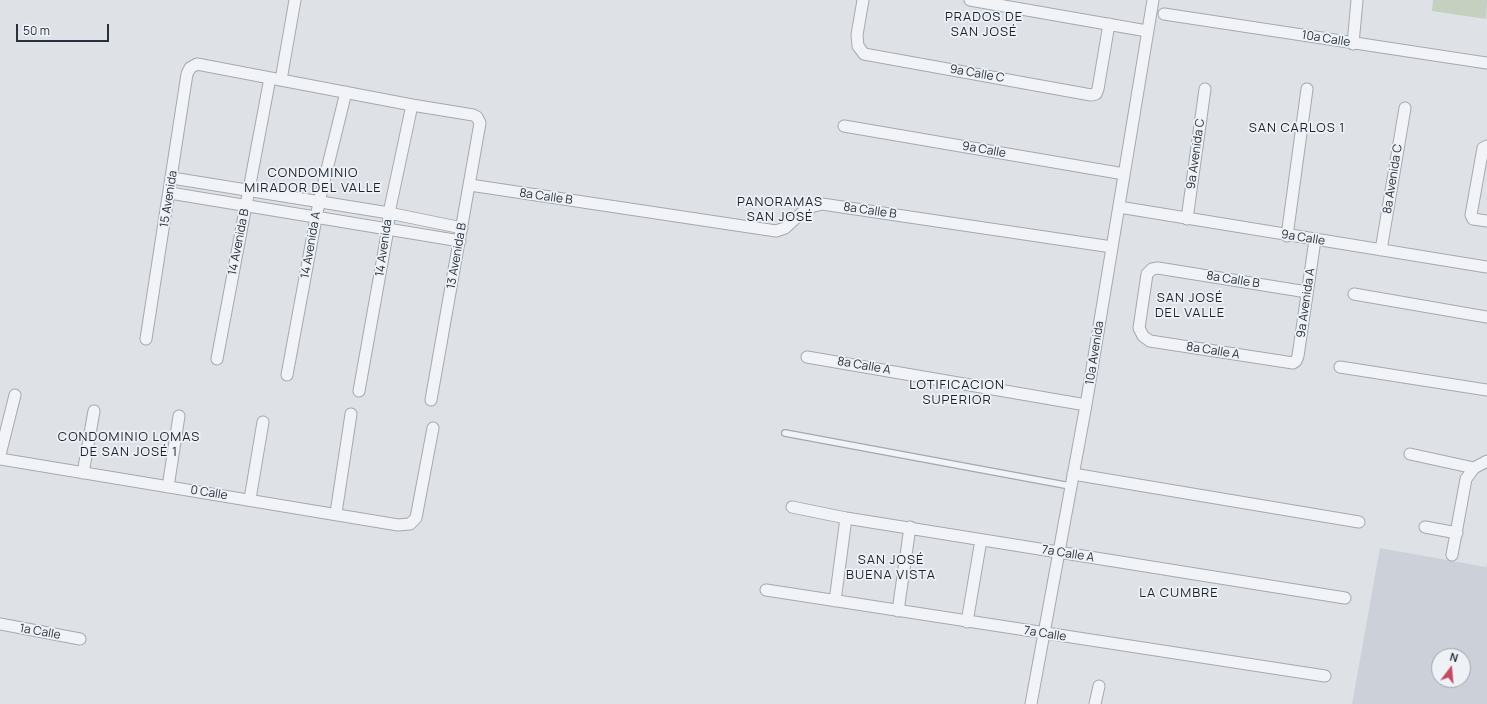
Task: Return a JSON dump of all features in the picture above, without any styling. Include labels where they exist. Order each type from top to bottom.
[{"type":"street","name":"14 Avenida B","points":[[217,359],[246,205],[247,191],[295,0]]},
{"type":"street","name":"9a Calle C","points":[[863,0],[857,35],[858,46],[864,54],[1091,95],[1096,94],[1098,89],[1109,24]]},
{"type":"street","points":[[970,0],[1147,31]]},
{"type":"street","name":"10a Avenida","points":[[1031,704],[1086,405],[1153,0]]},
{"type":"street","points":[[1353,44],[1357,0]]},
{"type":"street","name":"10a Calle","points":[[1164,14],[1353,44],[1487,63]]},
{"type":"street","name":"15 Avenida","points":[[146,339],[170,193],[187,74],[190,68],[197,64],[275,79]]},
{"type":"street","points":[[275,79],[412,105]]},
{"type":"street","name":"9a Avenida C","points":[[1187,219],[1205,90]]},
{"type":"street","points":[[1287,236],[1307,90]]},
{"type":"street","name":"14 Avenida A","points":[[287,375],[319,202],[346,92]]},
{"type":"street","name":"13 Avenida B","points":[[412,105],[473,115],[477,117],[480,123],[431,400]]},
{"type":"street","name":"14 Avenida","points":[[359,391],[388,229],[389,213],[412,105]]},
{"type":"street","name":"8a Avenida C","points":[[1382,250],[1405,108]]},
{"type":"street","name":"9a Calle","points":[[844,126],[1124,174]]},
{"type":"street","points":[[1487,146],[1483,148],[1471,215],[1473,219],[1487,221]]},
{"type":"street","points":[[172,178],[389,213],[462,228]]},
{"type":"street","name":"8a Calle B","points":[[470,186],[776,231],[785,228],[807,208],[822,204],[1112,247]]},
{"type":"street","points":[[170,193],[460,241]]},
{"type":"street","name":"9a Calle","points":[[1119,207],[1287,236],[1487,267]]},
{"type":"street","name":"9a Avenida A","points":[[1293,363],[1296,361],[1298,356],[1315,240]]},
{"type":"street","name":"8a Calle B","points":[[1139,328],[1147,274],[1152,268],[1307,292]]},
{"type":"street","points":[[1354,294],[1487,317]]},
{"type":"street","name":"8a Calle A","points":[[1139,328],[1143,336],[1150,341],[1293,363]]},
{"type":"street","name":"8a Calle A","points":[[807,356],[1086,405]]},
{"type":"street","points":[[1340,367],[1487,390]]},
{"type":"street","points":[[0,456],[14,395]]},
{"type":"street","points":[[83,473],[94,411]]},
{"type":"street","points":[[336,514],[351,414]]},
{"type":"street","points":[[168,487],[179,416]]},
{"type":"street","points":[[250,499],[263,422]]},
{"type":"street","name":"0 Calle","points":[[0,459],[250,499],[398,525],[410,524],[416,518],[433,428]]},
{"type":"street","points":[[1410,454],[1474,468]]},
{"type":"street","points":[[1452,555],[1466,479],[1474,468],[1487,461]]},
{"type":"street","points":[[1073,474],[1359,522]]},
{"type":"street","name":"7a Calle A","points":[[792,507],[846,518],[1345,598]]},
{"type":"street","points":[[835,601],[846,518]]},
{"type":"street","points":[[1425,527],[1457,533]]},
{"type":"street","points":[[898,611],[910,528]]},
{"type":"street","points":[[967,622],[981,540]]},
{"type":"street","name":"7a Calle","points":[[766,590],[1325,676]]},
{"type":"street","name":"1a Calle","points":[[0,624],[80,639]]},
{"type":"street","points":[[1095,704],[1099,686]]},
{"type":"lane","points":[[785,433],[1070,486]]},
{"type":"shaded area","points":[[1380,548],[1486,567],[1487,562],[1487,704],[1352,704]]},
{"type":"green space","points":[[1433,0],[1487,0],[1486,19],[1432,11]]},
{"type":"district","name":"PRADOS DE SAN JOSÉ","points":[[984,24]]},
{"type":"district","name":"SAN CARLOS 1","points":[[1297,128]]},
{"type":"district","name":"CONDOMINIO MIRADOR DEL VALLE","points":[[313,180]]},
{"type":"district","name":"PANORAMAS SAN JOSÉ","points":[[780,210]]},
{"type":"district","name":"SAN JOSÉ DEL VALLE","points":[[1190,306]]},
{"type":"district","name":"LOTIFICACION SUPERIOR","points":[[957,392]]},
{"type":"district","name":"CONDOMINIO LOMAS DE SAN JOSÉ 1","points":[[129,444]]},
{"type":"district","name":"SAN JOSÉ BUENA VISTA","points":[[891,568]]},
{"type":"district","name":"LA CUMBRE","points":[[1179,593]]}]
